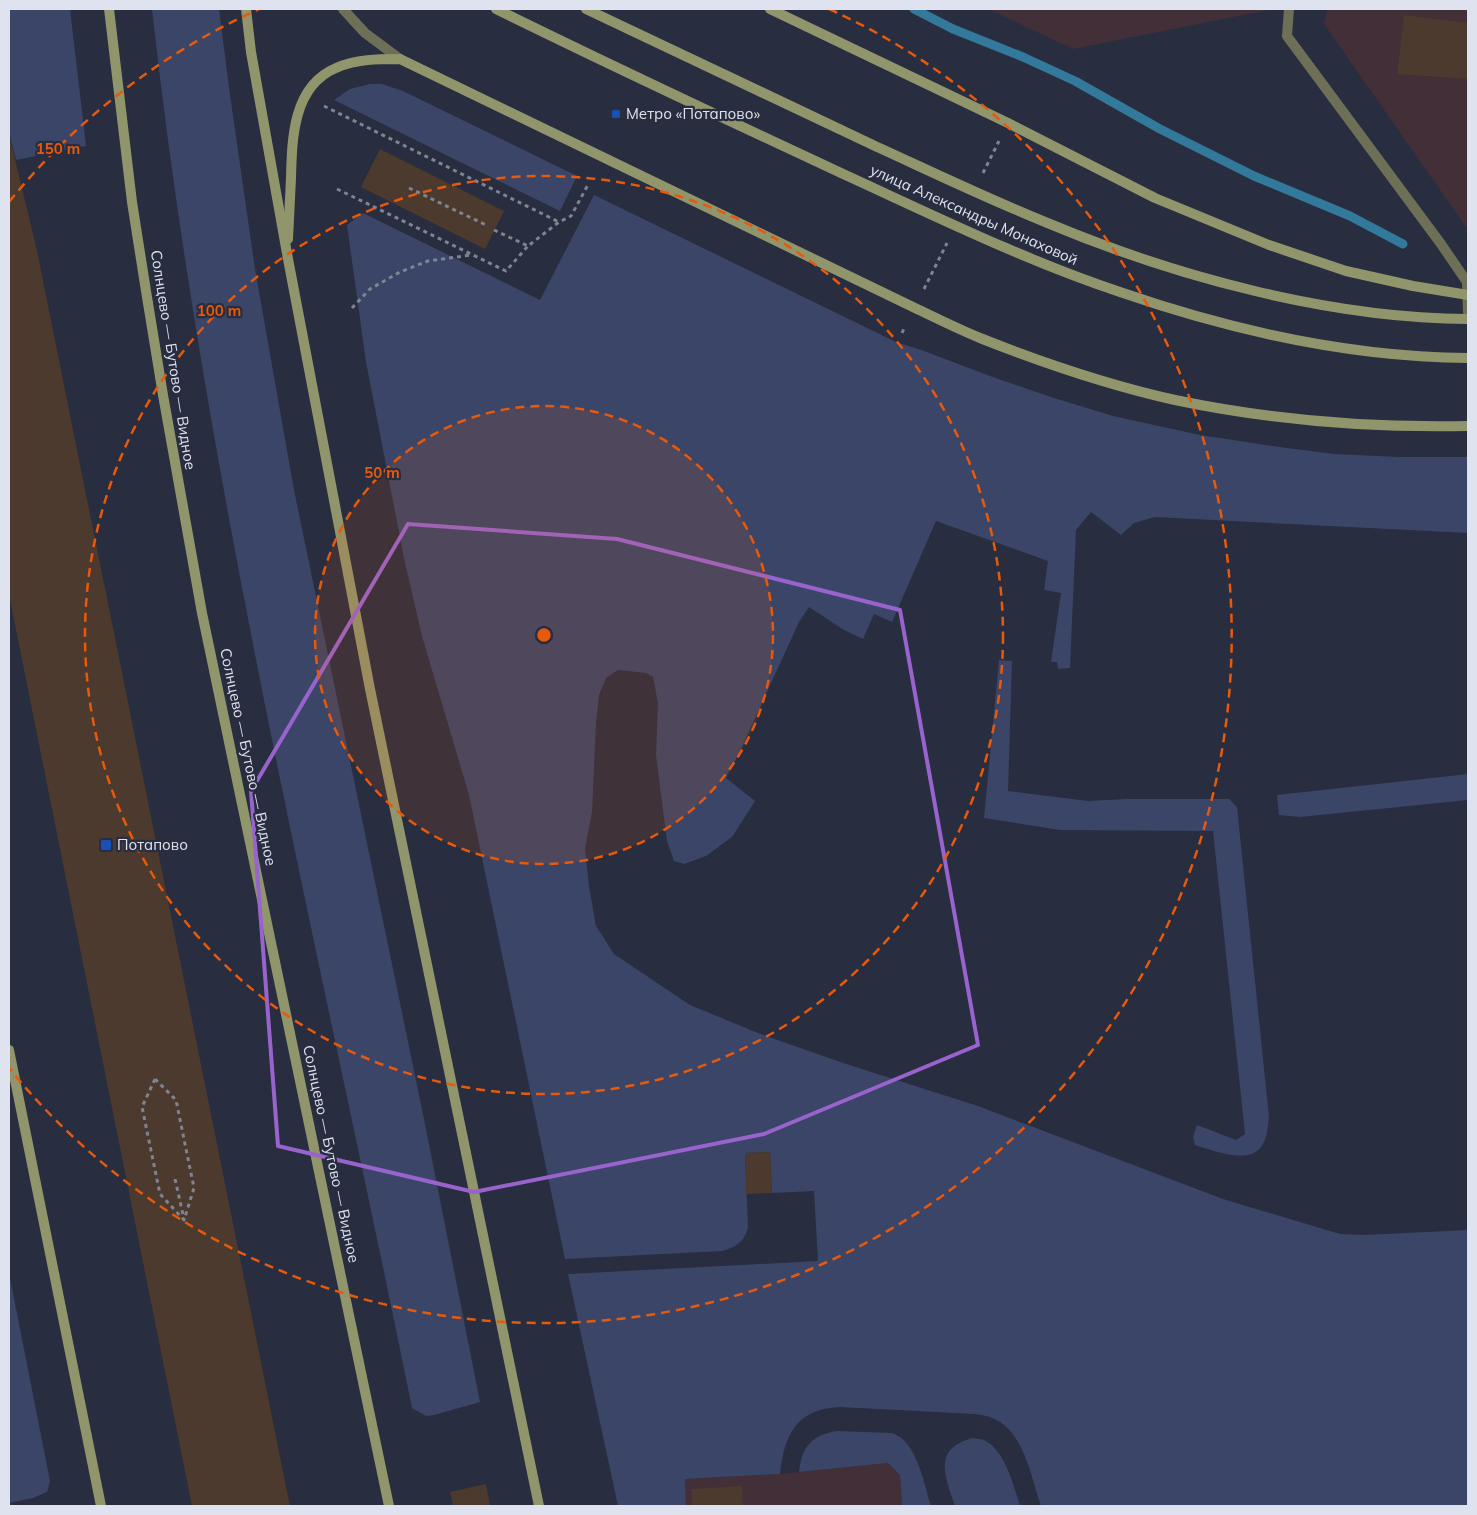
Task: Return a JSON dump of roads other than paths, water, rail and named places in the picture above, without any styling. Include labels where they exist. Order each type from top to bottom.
[{"type":"main road","name":"Солнцево — Бутово — Видное","points":[[108,9],[132,202],[164,405],[201,603],[389,1506]]},
{"type":"main road","points":[[246,9],[251,52],[288,258],[372,698],[540,1506]]},
{"type":"main road","name":"улица Александры Монаховой","points":[[496,9],[619,69],[956,226],[1038,261],[1120,292],[1226,325],[1341,348],[1438,358],[1468,358]]},
{"type":"main road","name":"улица Александры Монаховой","points":[[586,9],[973,191],[1052,225],[1132,255],[1236,286],[1347,309],[1440,319],[1468,319]]},
{"type":"main road","points":[[770,9],[1008,123],[1155,198],[1269,245],[1346,271],[1413,286],[1468,294]]},
{"type":"main road","points":[[288,258],[294,126],[307,93],[314,83],[336,68],[364,60],[400,59],[914,308],[978,337],[1047,363],[1112,384],[1226,409],[1360,425],[1468,426]]},
{"type":"main road","points":[[9,1050],[101,1506]]},
{"type":"street","points":[[343,9],[365,33],[400,59]]},
{"type":"street","points":[[1289,9],[1287,36],[1467,282],[1468,312]]},
{"type":"waterway","points":[[914,9],[953,29],[1023,57],[1075,81],[1160,129],[1254,176],[1350,216],[1403,244]]},
{"type":"place","name":"Метро «Потапово»","points":[[616,114]]},
{"type":"place","name":"Потапово","points":[[106,845]]}]
